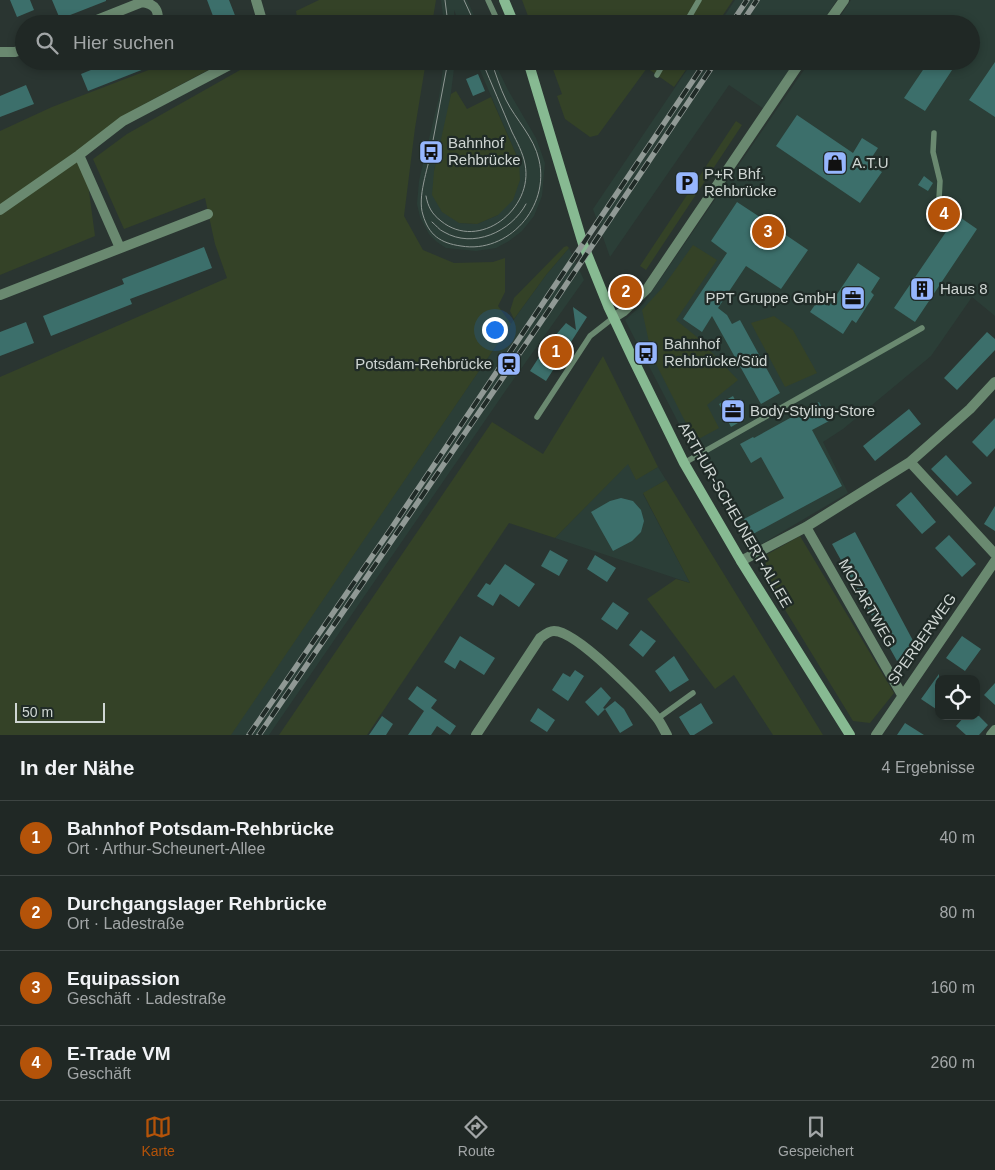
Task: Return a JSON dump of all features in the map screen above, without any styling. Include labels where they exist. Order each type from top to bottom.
[{"type":"main road","points":[[504,0],[510,15]]},
{"type":"main road","name":"ARTHUR-SCHEUNERT-ALLEE","points":[[531,70],[560,162],[569,198],[595,275],[613,318],[684,463],[741,561],[850,735]]},
{"type":"street","points":[[256,0],[260,15]]},
{"type":"street","points":[[833,15],[844,0]]},
{"type":"street","points":[[110,15],[142,2],[150,3],[156,7],[159,15]]},
{"type":"street","points":[[0,52],[15,52]]},
{"type":"street","points":[[0,210],[131,117],[221,70]]},
{"type":"street","points":[[613,318],[624,311],[647,289],[795,70]]},
{"type":"street","points":[[79,155],[120,248]]},
{"type":"street","points":[[0,295],[208,214]]},
{"type":"street","points":[[741,561],[806,527],[910,462],[970,409],[995,382]]},
{"type":"street","points":[[910,462],[995,554]]},
{"type":"street","name":"MOZARTWEG","points":[[806,527],[902,695]]},
{"type":"street","name":"SPERBERWEG","points":[[876,735],[995,561]]},
{"type":"street","points":[[476,735],[540,638],[552,631],[560,632],[583,646],[619,678],[658,719],[667,735]]},
{"type":"street","points":[[991,735],[995,730]]},
{"type":"lane","points":[[488,0],[494,15]]},
{"type":"lane","points":[[690,15],[699,0]]},
{"type":"lane","points":[[657,75],[660,70]]},
{"type":"lane","points":[[934,133],[933,152],[940,181],[934,227]]},
{"type":"lane","points":[[537,417],[590,336],[613,318]]},
{"type":"lane","points":[[684,463],[922,328]]},
{"type":"lane","points":[[658,719],[694,693]]},
{"type":"shaded area","points":[[441,0],[467,0],[474,15],[456,15],[454,10],[454,15],[443,15]]},
{"type":"shaded area","points":[[735,0],[837,0],[827,15],[725,15]]},
{"type":"shaded area","points":[[851,0],[995,0],[995,316],[972,297],[931,356],[843,429],[823,442],[848,493],[758,546],[749,547],[742,539],[690,445],[625,320],[644,303],[804,70],[980,70],[980,15],[841,15]]},
{"type":"shaded area","points":[[443,70],[454,70],[449,108],[434,171],[459,223],[477,224],[498,215],[519,161],[480,70],[498,70],[536,138],[545,163],[542,196],[534,216],[522,231],[496,248],[476,251],[446,248],[429,234],[420,217],[417,204],[419,181],[439,97]]},
{"type":"shaded area","points":[[687,70],[790,70],[764,109],[729,85],[610,257],[593,209]]},
{"type":"shaded area","points":[[569,248],[584,280],[506,390],[269,735],[230,735],[517,315],[546,275]]},
{"type":"shaded area","points":[[628,463],[636,479],[658,467],[666,480],[643,494],[690,583],[555,538]]},
{"type":"green space","points":[[319,0],[436,0],[434,15],[297,15],[296,11]]},
{"type":"green space","points":[[522,0],[733,0],[723,15],[528,15]]},
{"type":"green space","points":[[149,70],[208,70],[137,108],[83,147],[95,236],[0,275],[0,131],[52,107]]},
{"type":"green space","points":[[240,70],[425,70],[404,216],[423,250],[454,263],[493,262],[505,258],[505,292],[498,306],[511,324],[231,735],[0,735],[0,377],[227,278],[215,244],[205,198],[124,229],[93,159],[127,134]]},
{"type":"green space","points":[[553,70],[646,70],[598,135],[590,137],[565,119],[557,96],[562,94]]},
{"type":"green space","points":[[650,70],[686,70],[674,87]]},
{"type":"green space","points":[[456,91],[467,109],[491,97],[519,161],[520,180],[513,200],[498,215],[477,224],[459,223],[442,212],[432,195],[434,171],[451,94]]},
{"type":"green space","points":[[736,121],[742,125],[646,270],[640,266]]},
{"type":"green space","points":[[693,245],[717,260],[676,320],[697,337],[738,380],[707,405],[719,428],[695,441],[652,356],[642,310],[663,287]]},
{"type":"green space","points":[[567,246],[569,248],[546,275],[514,319],[510,311],[514,298]]},
{"type":"green space","points":[[774,316],[793,330],[817,373],[785,387],[751,323]]},
{"type":"green space","points":[[603,356],[658,467],[636,480],[628,464],[555,538],[509,523],[367,735],[279,735],[492,422],[543,454]]},
{"type":"green space","points":[[666,480],[823,735],[773,735],[734,675],[715,689],[647,599],[676,579],[690,583],[643,493]]},
{"type":"green space","points":[[800,536],[894,693],[870,723],[853,721],[765,577],[766,555]]},
{"type":"building","points":[[10,0],[30,0],[34,10],[22,15],[16,15]]},
{"type":"building","points":[[52,0],[106,0],[70,15],[58,15]]},
{"type":"building","points":[[207,0],[229,0],[235,15],[213,15]]},
{"type":"building","points":[[995,62],[995,117],[969,100]]},
{"type":"building","points":[[91,70],[142,70],[88,91],[81,74]]},
{"type":"building","points":[[923,70],[952,70],[925,111],[904,98]]},
{"type":"building","points":[[478,74],[485,91],[473,96],[466,79]]},
{"type":"building","points":[[26,85],[34,104],[0,117],[0,96]]},
{"type":"building","name":"A.T.U","points":[[797,115],[853,153],[862,138],[878,148],[868,163],[882,172],[860,203],[776,146]]},
{"type":"building","points":[[924,176],[933,183],[928,191],[918,185]]},
{"type":"building","points":[[737,202],[769,223],[772,219],[780,224],[777,229],[808,250],[781,289],[746,266],[718,308],[727,315],[732,324],[740,320],[780,393],[761,404],[712,316],[702,332],[683,319],[727,253],[711,241]]},
{"type":"building","name":"Haus 8","points":[[948,209],[977,229],[915,322],[894,308],[950,226],[940,220]]},
{"type":"building","points":[[204,247],[212,268],[130,299],[132,304],[51,336],[43,316],[124,284],[122,279]]},
{"type":"building","points":[[858,263],[880,278],[871,292],[874,295],[856,323],[852,320],[843,334],[810,312],[819,299],[829,306]]},
{"type":"building","points":[[573,307],[587,317],[546,381],[530,371],[551,335],[554,337],[566,323],[576,330]]},
{"type":"building","points":[[26,322],[34,343],[0,356],[0,332]]},
{"type":"building","points":[[987,332],[995,339],[995,350],[957,390],[944,378]]},
{"type":"building","points":[[733,396],[745,419],[731,427],[719,404]]},
{"type":"building","points":[[819,402],[829,421],[812,430],[842,486],[753,534],[744,519],[784,498],[761,457],[751,463],[740,444]]},
{"type":"building","points":[[909,409],[921,424],[875,461],[863,446]]},
{"type":"building","points":[[995,418],[995,448],[987,457],[972,442]]},
{"type":"building","points":[[946,455],[972,483],[957,496],[931,469]]},
{"type":"building","points":[[911,492],[936,522],[922,534],[896,505]]},
{"type":"building","points":[[621,498],[633,501],[641,510],[644,521],[641,532],[632,541],[613,551],[591,512],[610,501]]},
{"type":"building","points":[[995,506],[995,531],[984,524]]},
{"type":"building","points":[[855,532],[918,650],[897,661],[832,544]]},
{"type":"building","points":[[949,535],[976,564],[962,577],[935,548]]},
{"type":"building","points":[[550,550],[568,560],[559,576],[541,566]]},
{"type":"building","points":[[595,555],[616,568],[607,582],[587,569]]},
{"type":"building","points":[[505,564],[535,584],[519,607],[500,594],[493,606],[477,596],[486,583],[490,585]]},
{"type":"building","points":[[613,602],[629,613],[617,630],[601,619]]},
{"type":"building","points":[[641,630],[656,641],[643,657],[629,645]]},
{"type":"building","points":[[460,636],[495,658],[484,675],[460,660],[455,669],[444,662]]},
{"type":"building","points":[[962,636],[981,649],[965,671],[946,658]]},
{"type":"building","points":[[674,656],[689,680],[670,692],[655,671]]},
{"type":"building","points":[[575,670],[584,676],[568,701],[552,690],[563,673],[570,677]]},
{"type":"building","points":[[935,680],[935,708],[921,699]]},
{"type":"building","points":[[995,683],[995,705],[984,695]]},
{"type":"building","points":[[417,686],[437,700],[431,708],[456,726],[450,735],[437,726],[431,735],[408,735],[424,711],[408,699]]},
{"type":"building","points":[[601,687],[611,698],[603,708],[605,709],[598,716],[585,702]]},
{"type":"building","points":[[615,701],[624,709],[633,725],[620,733],[605,709]]},
{"type":"building","points":[[701,703],[713,723],[694,735],[690,735],[679,717]]},
{"type":"building","points":[[538,708],[555,720],[547,732],[530,721]]},
{"type":"building","points":[[382,716],[393,724],[386,735],[369,735]]},
{"type":"building","points":[[980,717],[988,725],[979,735],[966,735],[956,726],[961,720],[980,720]]},
{"type":"building","points":[[905,723],[924,735],[897,735]]},
{"type":"tram line","points":[[445,0],[447,15]]},
{"type":"tram line","points":[[464,0],[471,15]]},
{"type":"tram line","points":[[446,70],[424,183],[421,208],[425,222],[436,237],[454,245],[478,247],[495,243],[509,235],[522,224],[532,210],[541,178],[537,152],[506,100],[494,70]]},
{"type":"tram line","points":[[426,196],[431,210],[441,221],[456,229],[471,232],[487,228],[501,221],[512,210],[521,196],[526,181],[524,160],[486,70]]},
{"type":"tram line","points":[[432,222],[442,231],[455,237],[479,238],[501,230],[511,223],[526,204]]},
{"type":"railway","points":[[737,15],[747,0]]},
{"type":"railway","points":[[747,15],[757,0]]},
{"type":"railway","points":[[249,735],[393,526],[700,70]]},
{"type":"railway","points":[[259,735],[547,313],[710,70]]},
{"type":"place","name":"Bahnhof Rehbrücke","points":[[431,152]]},
{"type":"place","name":"A.T.U","points":[[835,163]]},
{"type":"place","name":"P+R Bhf. Rehbrücke","points":[[687,183]]},
{"type":"place","name":"E-Trade VM","points":[[944,214]]},
{"type":"place","name":"Equipassion","points":[[768,232]]},
{"type":"place","name":"Haus 8","points":[[922,289]]},
{"type":"place","name":"Durchgangslager Rehbrücke","points":[[626,292]]},
{"type":"place","name":"PPT Gruppe GmbH","points":[[853,298]]},
{"type":"place","name":"Bahnhof Potsdam-Rehbrücke","points":[[556,352]]},
{"type":"place","name":"Bahnhof Rehbrücke/Süd","points":[[646,353]]},
{"type":"place","name":"Potsdam-Rehbrücke","points":[[509,364]]},
{"type":"place","name":"Body-Styling-Store","points":[[733,411]]}]
